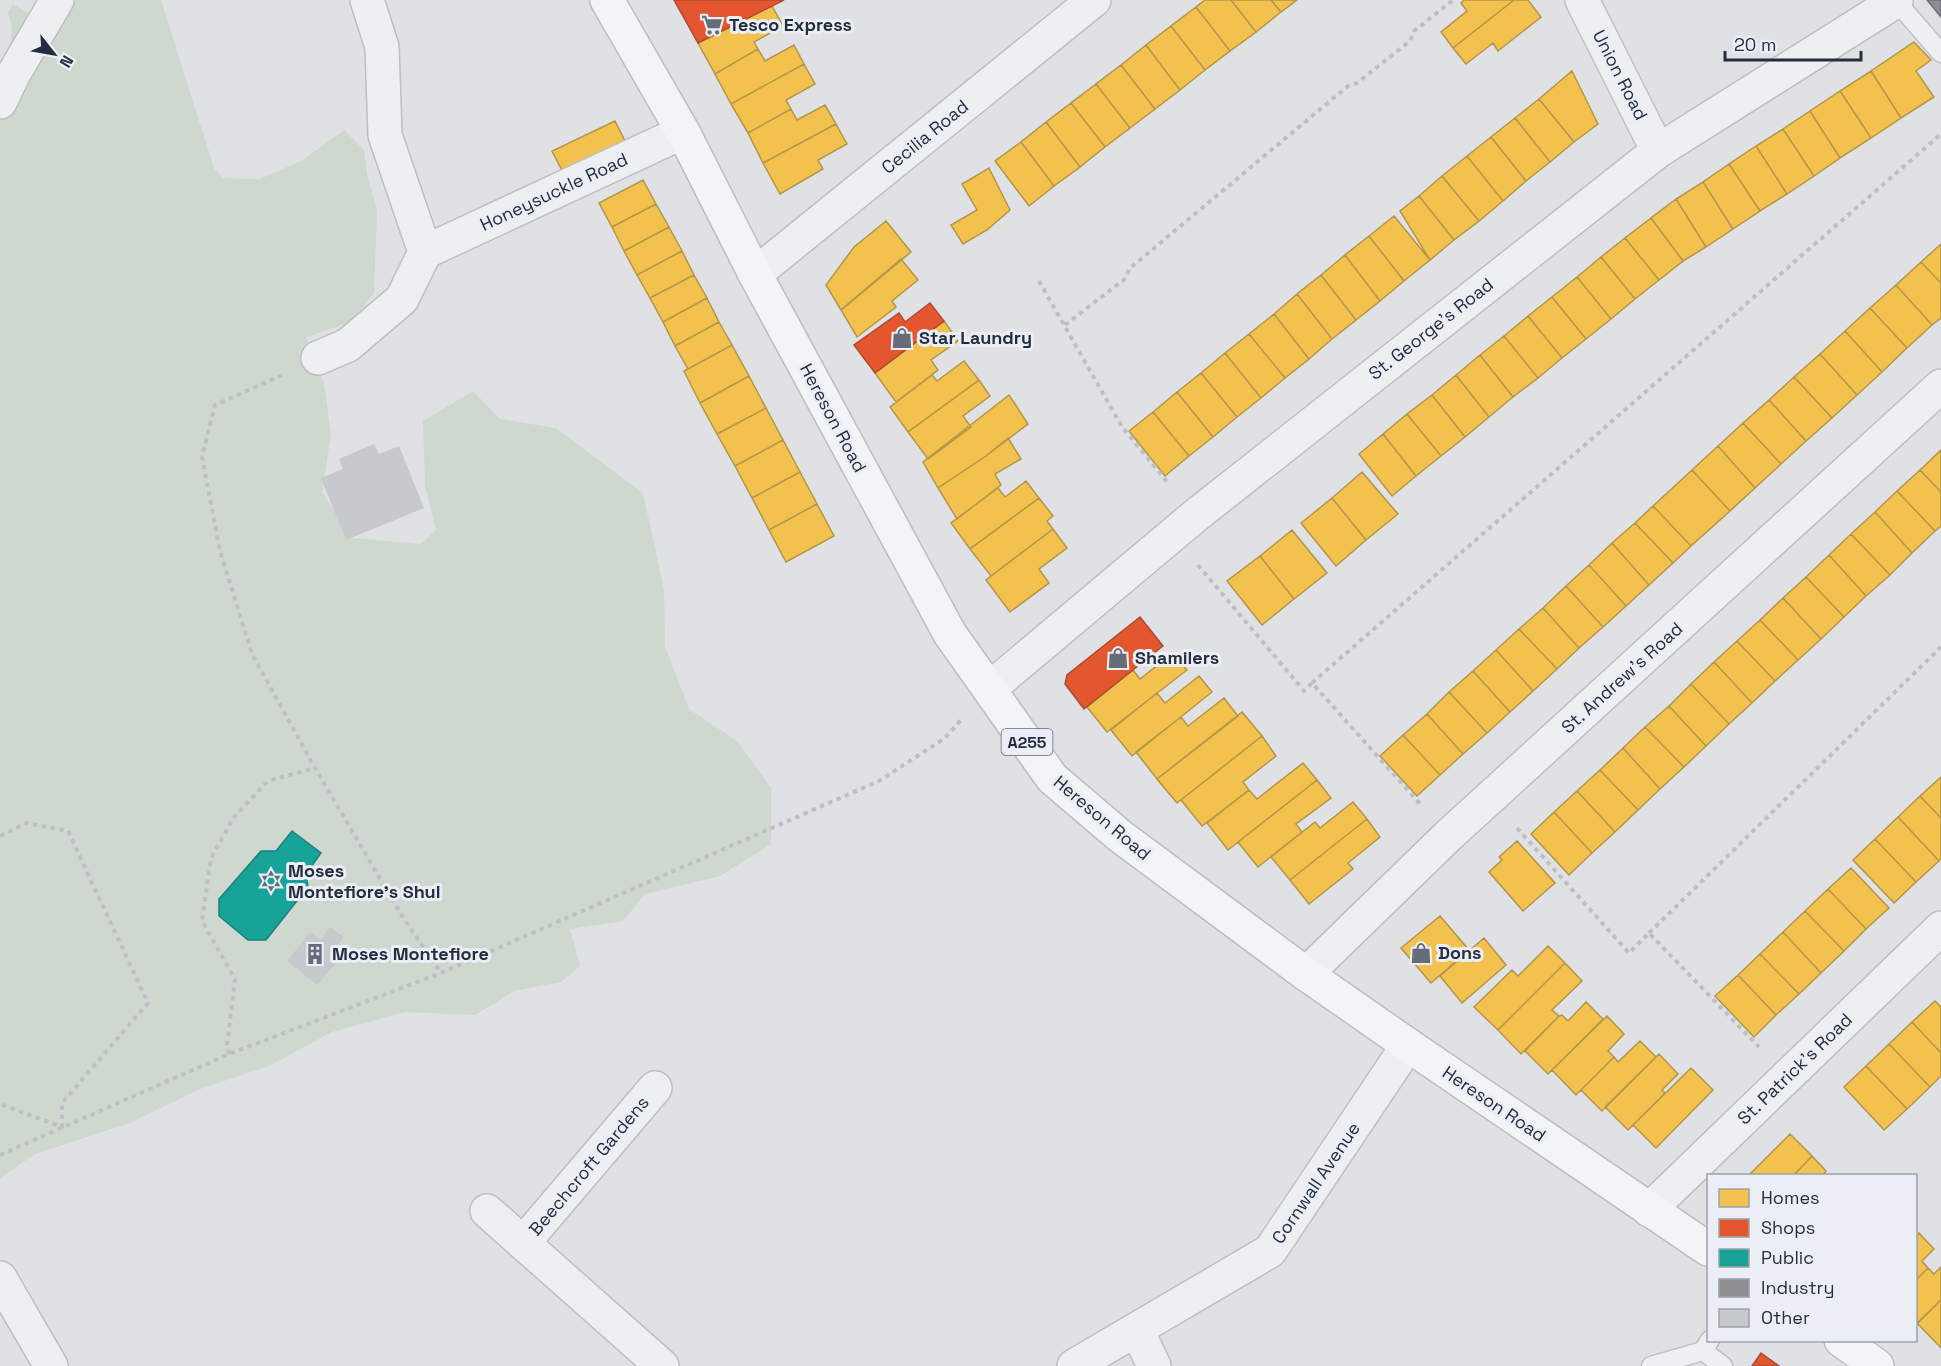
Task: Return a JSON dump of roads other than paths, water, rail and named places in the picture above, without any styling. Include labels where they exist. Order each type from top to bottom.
[{"type":"main road","name":"Hereson Road","points":[[608,0],[683,132],[755,274],[950,634],[1052,778],[1120,836],[1306,974],[1707,1248]]},
{"type":"main road","points":[[1842,1342],[1877,1366]]},
{"type":"street","points":[[0,102],[13,75],[57,0]]},
{"type":"street","points":[[318,358],[348,345],[402,299],[425,252],[385,135],[382,47],[367,0]]},
{"type":"street","name":"Cecilia Road","points":[[755,274],[1095,0]]},
{"type":"street","name":"Union Road","points":[[1582,0],[1658,151]]},
{"type":"street","name":"St. George's Road","points":[[989,689],[1184,525],[1658,151],[1896,1]]},
{"type":"street","name":"Honeysuckle Road","points":[[425,252],[683,132]]},
{"type":"street","name":"St. Andrew's Road","points":[[1306,974],[1448,836],[1941,386]]},
{"type":"street","name":"St. Patrick's Road","points":[[1649,1210],[1941,928]]},
{"type":"street","name":"Cornwall Avenue","points":[[1074,1366],[1270,1251],[1408,1045]]},
{"type":"street","name":"Beechcroft Gardens","points":[[523,1243],[655,1088]]},
{"type":"street","name":"Beechcroft Gardens","points":[[487,1211],[662,1366]]},
{"type":"street","points":[[0,1278],[51,1366]]},
{"type":"street","points":[[1137,1330],[1154,1366]]},
{"type":"lane","points":[[1896,1],[1941,53]]},
{"type":"lane","points":[[1651,1366],[1707,1346],[1723,1366]]},
{"type":"place","name":"Tesco Express","points":[[712,25]]},
{"type":"place","name":"Star Laundry","points":[[902,338]]},
{"type":"place","name":"Shamilers","points":[[1118,658]]},
{"type":"place","name":"Moses Montefiore's Shul","points":[[271,881]]},
{"type":"place","name":"Dons","points":[[1421,953]]},
{"type":"place","name":"Moses Montefiore","points":[[315,954]]}]
